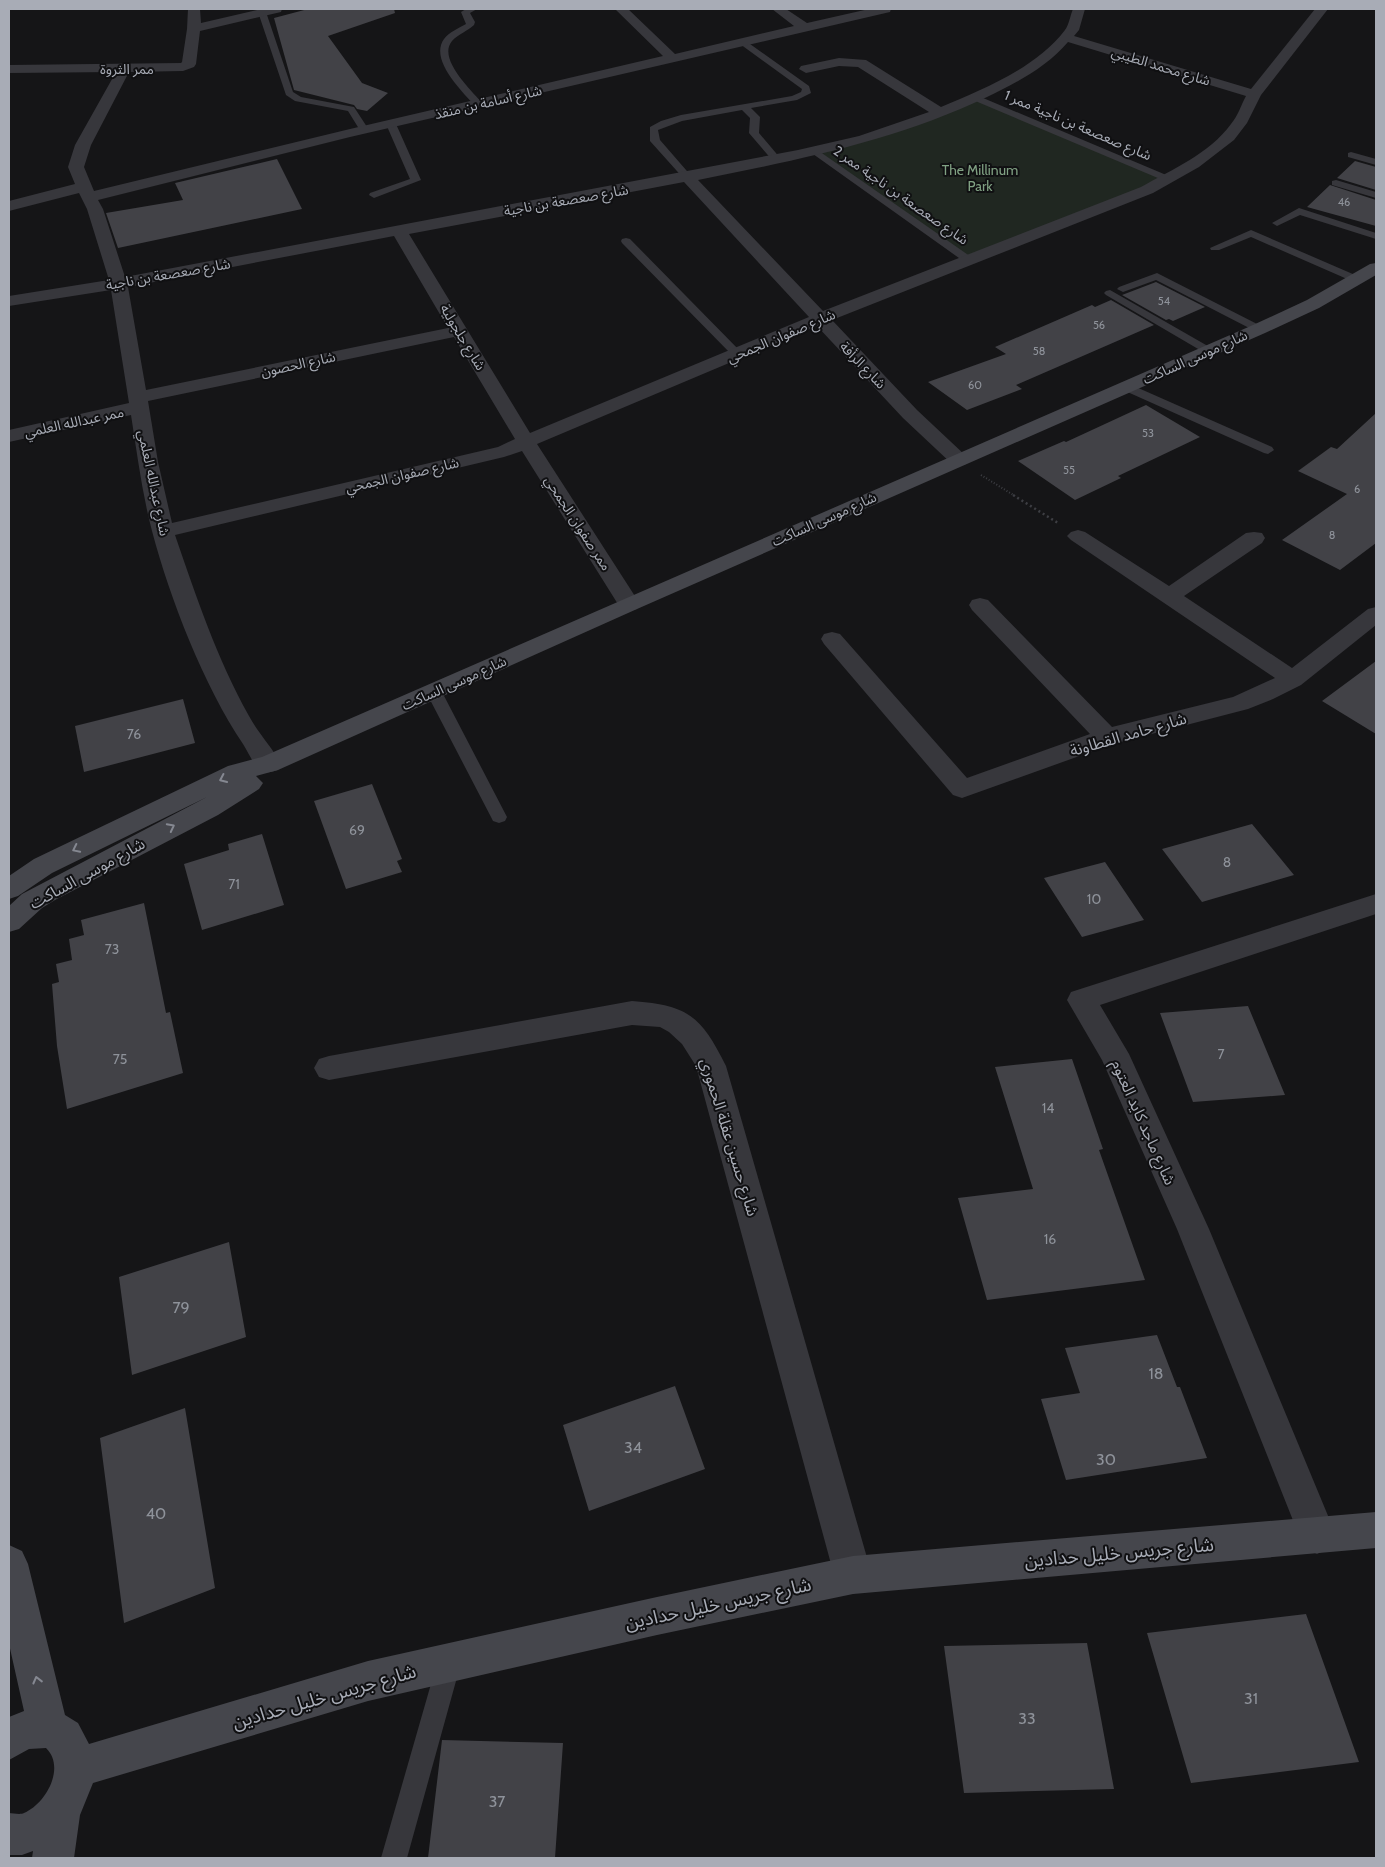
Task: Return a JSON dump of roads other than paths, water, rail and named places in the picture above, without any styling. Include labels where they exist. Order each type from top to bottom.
[{"type":"street","name":"ممر الثروة","points":[[9,69],[183,67],[189,64],[194,29],[194,9]]},
{"type":"street","points":[[194,29],[276,9]]},
{"type":"street","points":[[621,9],[673,59]]},
{"type":"street","points":[[778,9],[806,28]]},
{"type":"street","name":"شارع أسامة بن منقذ","points":[[9,206],[87,192],[391,124],[886,9]]},
{"type":"street","name":"شارع صعصعة بن ناجية","points":[[9,301],[119,284],[688,178],[816,152],[882,134],[941,114],[976,98],[1038,62],[1068,38],[1074,30],[1079,9]]},
{"type":"street","name":"شارع صفوان الجمحي","points":[[163,531],[476,458],[526,442],[819,319],[1122,201],[1168,179],[1217,148],[1229,137],[1240,123],[1254,94],[1322,9]]},
{"type":"street","name":"شارع محمد الطيبي","points":[[1068,38],[1254,94]]},
{"type":"street","points":[[806,69],[844,61],[866,65],[941,114]]},
{"type":"street","name":"شارع عبدالله العلمي","points":[[124,69],[79,154],[76,167],[104,235],[119,284],[138,403],[163,531],[185,597],[211,663],[239,720],[269,764]]},
{"type":"street","name":"شارع الرأفة","points":[[688,178],[910,414],[959,460]]},
{"type":"street","name":"شارع جلجولية","points":[[399,231],[526,442]]},
{"type":"street","name":"شارع موسى الساكت","points":[[9,888],[43,866],[237,772],[269,764],[629,604],[1259,329],[1313,304],[1376,268]]},
{"type":"street","name":"شارع الحصون","points":[[138,403],[459,331]]},
{"type":"street","name":"ممر عبدالله العلمي","points":[[9,436],[138,403]]},
{"type":"street","name":"ممر صفوان الجمحي","points":[[526,442],[629,604]]},
{"type":"street","points":[[1078,536],[1293,679]]},
{"type":"street","points":[[1170,596],[1254,538]]},
{"type":"street","points":[[980,605],[1107,737]]},
{"type":"street","name":"شارع حامد القطاونة","points":[[832,638],[962,789],[1107,737],[1240,703],[1265,694],[1293,679],[1376,614]]},
{"type":"street","name":"شارع موسى الساكت","points":[[9,922],[32,901],[46,893],[240,790],[269,764]]},
{"type":"street","name":"شارع ماجد كايد العتوم","points":[[1317,1535],[1193,1229],[1114,1054],[1081,1000],[1376,904]]},
{"type":"street","name":"شارع حسين عقلة الحموري","points":[[329,1068],[632,1013],[664,1016],[688,1029],[702,1048],[711,1066],[854,1574]]},
{"type":"street","name":"شارع جريس خليل حدادين","points":[[76,1768],[368,1681],[854,1574],[1376,1530]]},
{"type":"street","points":[[9,1564],[48,1727]]},
{"type":"street","points":[[9,1740],[30,1728],[48,1727],[63,1735],[73,1749],[76,1768],[71,1789],[60,1809],[44,1824],[24,1834],[9,1834]]},
{"type":"street","points":[[53,1858],[60,1809]]},
{"type":"lane","points":[[473,9],[465,12],[471,22],[470,25],[448,40],[443,51],[444,59],[462,86],[478,104]]},
{"type":"lane","points":[[262,12],[289,93],[298,100],[351,109],[364,130]]},
{"type":"lane","points":[[688,178],[655,141],[653,129],[664,123],[681,118],[794,98],[806,93],[806,88],[743,42]]},
{"type":"lane","name":"شارع صعصعة بن ناجية ممر 1","points":[[976,98],[1168,179]]},
{"type":"lane","points":[[744,107],[755,117],[754,133],[776,160]]},
{"type":"lane","points":[[374,195],[416,180],[391,124]]},
{"type":"lane","name":"شارع صعصعة بن ناجية ممر 2","points":[[816,152],[970,261]]},
{"type":"lane","points":[[1351,155],[1376,162]]},
{"type":"lane","points":[[1336,183],[1376,195]]},
{"type":"lane","points":[[1277,223],[1299,212],[1376,236]]},
{"type":"lane","points":[[1215,248],[1251,233],[1358,280]]},
{"type":"lane","points":[[626,241],[737,354]]},
{"type":"lane","points":[[1122,289],[1157,276],[1259,329]]},
{"type":"lane","points":[[1110,293],[1208,351]]},
{"type":"lane","points":[[1126,387],[1268,450]]},
{"type":"lane","points":[[434,692],[498,817]]},
{"type":"lane","points":[[394,1858],[449,1663]]},
{"type":"park label","name":"The Millinum Park","points":[[980,178]]}]
